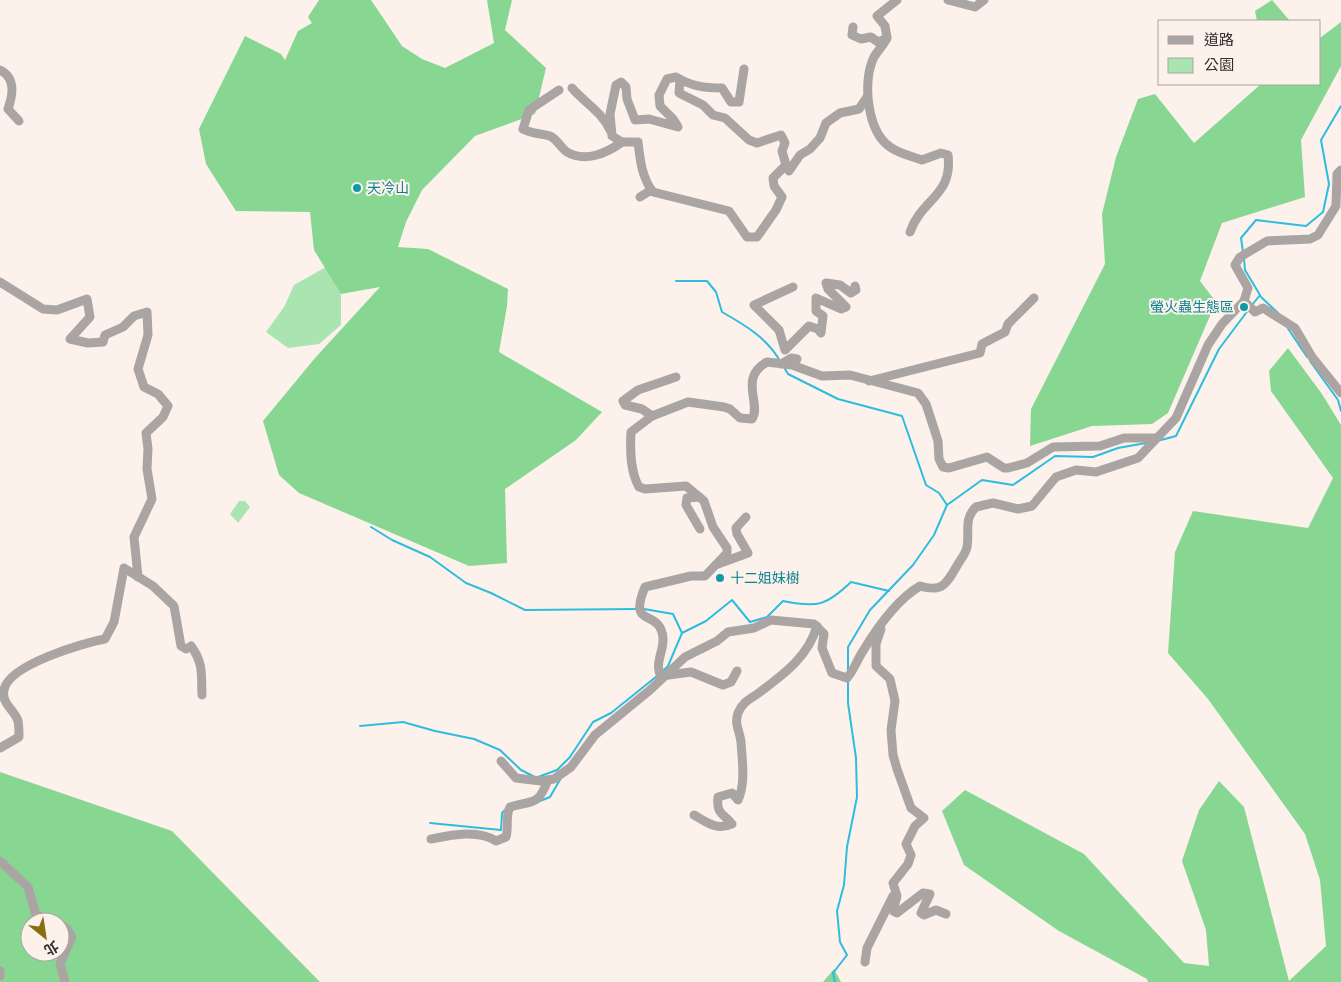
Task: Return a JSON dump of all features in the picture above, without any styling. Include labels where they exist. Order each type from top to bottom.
[{"type":"street","points":[[897,0],[877,16],[885,26],[887,38],[875,56],[870,68],[867,97],[876,134],[889,146],[922,160],[941,153],[948,155],[950,170],[943,187],[919,212],[910,232]]},
{"type":"street","points":[[948,0],[975,8],[984,0]]},
{"type":"street","points":[[853,27],[852,35],[861,39],[871,37],[878,42],[887,38]]},
{"type":"street","points":[[612,136],[610,114],[616,85],[621,82],[626,87],[627,98],[635,120],[649,119],[678,127],[673,118],[660,106],[658,95],[667,79],[676,77],[704,88],[722,88],[731,102],[739,102],[744,69]]},
{"type":"street","points":[[0,70],[3,71],[12,84],[13,94],[8,109],[19,121]]},
{"type":"street","points":[[680,80],[679,93],[703,105],[714,115],[725,118],[749,140],[757,143],[781,135],[785,143],[782,151],[789,170],[800,155],[810,149],[820,138],[826,123],[834,116],[859,109],[867,97]]},
{"type":"street","points":[[572,88],[583,101],[602,117],[612,136],[622,142],[638,142],[640,161],[647,184],[653,192],[690,203],[729,211],[747,237],[758,237],[779,203],[782,197],[774,186],[773,178],[786,166]]},
{"type":"street","points":[[559,90],[529,110],[523,130],[533,134],[551,136],[568,152],[588,157],[608,152],[622,142]]},
{"type":"street","points":[[501,761],[516,778],[554,779],[571,767],[595,735],[666,676],[685,657],[717,641],[728,632],[754,628],[771,620],[816,626],[824,634],[822,648],[832,673],[849,675],[871,638],[907,593],[920,586],[932,590],[938,589],[949,580],[967,549],[967,520],[976,507],[993,503],[1018,509],[1032,506],[1056,477],[1076,470],[1096,472],[1138,458],[1176,418],[1208,345],[1222,324],[1244,301],[1248,288],[1235,264],[1244,254],[1267,241],[1310,239],[1318,235],[1336,206],[1337,174],[1341,170]]},
{"type":"street","points":[[640,197],[652,190]]},
{"type":"street","points":[[0,282],[44,309],[57,310],[86,299],[90,317],[70,340],[103,342],[105,334],[123,328],[134,316],[147,312],[148,335],[138,369],[144,387],[158,394],[168,406],[163,417],[146,433],[148,449],[147,469],[152,498],[134,538],[138,577]]},
{"type":"street","points":[[781,364],[785,350],[809,326],[818,329],[820,333],[824,316],[816,311],[816,298],[841,309],[846,307],[828,289],[826,283],[840,285],[851,293],[856,290],[855,286]]},
{"type":"street","points":[[785,350],[779,330],[754,305],[793,287]]},
{"type":"street","points":[[869,381],[980,352],[982,344],[1005,332],[1008,324],[1034,298]]},
{"type":"street","points":[[1244,301],[1256,312],[1263,308],[1268,310],[1295,328],[1312,357],[1341,393]]},
{"type":"street","points":[[781,364],[791,358],[797,359]]},
{"type":"street","points":[[736,672],[731,682],[723,684],[692,672],[661,676],[658,670],[663,639],[657,624],[642,615],[639,609],[638,604],[645,587],[691,576],[705,576],[727,552],[727,548],[713,527],[704,501],[686,486],[645,489],[640,487],[635,479],[631,454],[631,432],[652,416],[688,402],[724,407],[730,409],[740,418],[752,419],[755,412],[751,384],[766,362],[792,365],[822,376],[850,375],[918,393],[926,404],[936,432],[939,459],[943,467],[949,468],[988,457],[1004,468],[1008,468],[1026,462],[1053,447],[1100,446],[1124,438],[1155,438]]},
{"type":"street","points":[[652,416],[642,409],[625,405],[623,401],[638,390],[676,377]]},
{"type":"street","points":[[699,496],[687,498],[686,505],[700,529]]},
{"type":"street","points":[[715,565],[748,553],[737,534],[736,528],[746,516]]},
{"type":"street","points":[[0,748],[19,737],[18,721],[15,714],[6,705],[4,690],[12,676],[85,642],[105,639],[114,622],[124,568],[153,586],[174,606],[181,646],[186,649],[191,646],[199,658],[203,678],[202,695]]},
{"type":"street","points":[[865,962],[871,940],[893,895],[893,883],[908,864],[911,855],[906,844],[915,826],[924,818],[911,808],[893,755],[891,730],[895,702],[890,679],[876,666],[876,644],[883,623]]},
{"type":"street","points":[[694,815],[710,826],[728,826],[732,824],[716,808],[718,797],[732,793],[738,800],[743,789],[741,740],[736,729],[738,714],[744,702],[784,675],[799,659],[812,641],[816,626]]},
{"type":"street","points":[[431,839],[459,834],[490,837],[496,841],[506,837],[508,827],[506,814],[510,807],[532,802],[541,796],[548,780]]},
{"type":"street","points":[[0,861],[28,887],[35,912]]},
{"type":"street","points":[[893,883],[897,896],[893,911],[897,912],[923,893],[930,894],[921,913],[924,915],[936,910],[946,914]]},
{"type":"street","points":[[61,962],[65,982]]},
{"type":"street","points":[[0,971],[0,976]]},
{"type":"green space","points":[[319,0],[371,0],[402,46],[422,59],[445,68],[494,43],[487,0],[512,0],[505,30],[546,68],[535,114],[475,136],[422,190],[406,222],[398,247],[428,249],[508,289],[499,352],[602,412],[576,440],[505,489],[507,563],[469,566],[299,493],[279,475],[263,421],[315,358],[380,287],[341,294],[314,250],[310,212],[236,211],[206,164],[199,129],[245,36],[281,54],[285,60],[298,31],[312,23],[308,17]]},
{"type":"green space","points":[[1272,0],[1289,20],[1257,20],[1255,11]]},
{"type":"green space","points":[[1341,22],[1341,66],[1301,140],[1305,197],[1222,223],[1200,281],[1216,302],[1168,413],[1152,424],[1092,426],[1030,446],[1031,409],[1105,264],[1102,214],[1116,157],[1138,99],[1155,94],[1194,143],[1260,85],[1321,85],[1321,37]]},
{"type":"green space","points":[[326,267],[341,294],[341,325],[319,344],[288,348],[266,332],[284,307],[294,285]]},
{"type":"green space","points":[[1288,348],[1322,394],[1341,425],[1341,982],[1148,982],[1147,979],[1059,931],[964,865],[942,811],[965,790],[1084,854],[1184,963],[1209,966],[1206,930],[1182,861],[1199,810],[1219,781],[1244,807],[1289,981],[1326,946],[1320,880],[1305,834],[1208,699],[1168,653],[1175,552],[1193,511],[1308,528],[1333,478],[1271,391],[1269,371]]},
{"type":"green space","points":[[239,501],[245,501],[250,507],[238,523],[230,514]]},
{"type":"green space","points":[[0,772],[172,831],[320,982],[0,982]]},
{"type":"green space","points":[[834,969],[841,982],[823,982]]},
{"type":"waterway","points":[[1243,252],[1241,238],[1256,220],[1306,226],[1323,212],[1329,184],[1321,140],[1341,106]]},
{"type":"waterway","points":[[1244,259],[1245,270],[1260,295],[1252,305]]},
{"type":"waterway","points":[[676,281],[707,281],[716,292],[722,312],[747,327],[762,339],[769,345],[780,361]]},
{"type":"waterway","points":[[1260,296],[1278,313]]},
{"type":"waterway","points":[[1161,440],[1176,436],[1219,349],[1249,309]]},
{"type":"waterway","points":[[1287,327],[1307,357]]},
{"type":"waterway","points":[[1310,361],[1338,400],[1341,411]]},
{"type":"waterway","points":[[784,367],[788,374],[838,399],[902,416],[926,485],[939,493],[947,505]]},
{"type":"waterway","points":[[848,670],[848,647],[870,610],[913,565],[934,535],[947,505],[982,480],[1013,485],[1055,456],[1093,457],[1118,448],[1146,443]]},
{"type":"waterway","points":[[371,527],[392,540],[430,557],[466,583],[525,610],[637,609]]},
{"type":"waterway","points":[[644,609],[673,614],[682,633],[706,621],[732,600],[750,622],[767,617],[783,601],[804,604],[820,603],[835,596],[851,582],[889,591]]},
{"type":"waterway","points":[[663,671],[668,666],[682,633]]},
{"type":"waterway","points":[[538,777],[557,770],[570,757],[593,722],[611,713],[657,676]]},
{"type":"waterway","points":[[835,982],[833,973],[847,955],[840,942],[837,911],[844,885],[847,847],[857,797],[856,758],[848,703],[848,682]]},
{"type":"waterway","points":[[360,726],[403,722],[474,739],[500,750],[521,770],[533,776]]},
{"type":"waterway","points":[[540,801],[550,797],[561,778]]},
{"type":"waterway","points":[[430,823],[501,830],[502,813],[505,810]]},
{"type":"place","name":"天冷山","points":[[357,188]]},
{"type":"place","name":"螢火蟲生態區","points":[[1244,307]]},
{"type":"place","name":"十二姐妹樹","points":[[720,578]]}]
